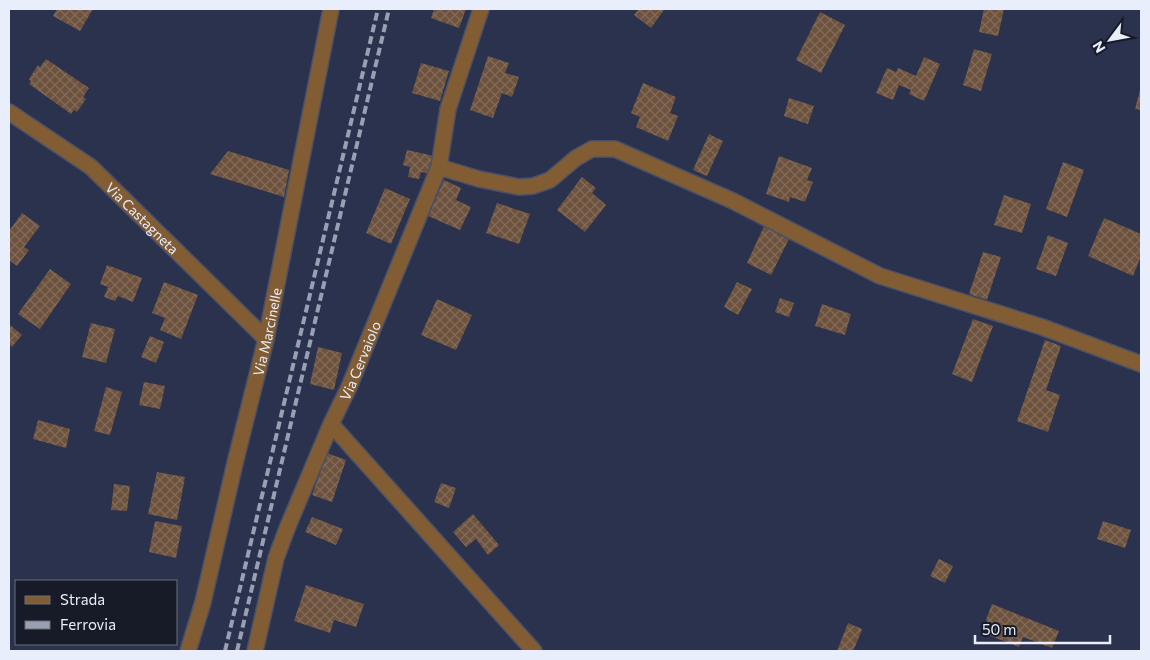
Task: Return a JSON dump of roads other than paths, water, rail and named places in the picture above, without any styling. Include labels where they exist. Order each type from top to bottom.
[{"type":"street","name":"Via Marcinelle","points":[[188,651],[203,602],[266,339],[331,9]]},
{"type":"street","name":"Via Cervaiolo","points":[[255,651],[276,558],[288,526],[331,424],[349,387],[439,167],[448,109],[481,9]]},
{"type":"street","name":"Via Castagneta","points":[[9,112],[91,167],[266,339]]},
{"type":"street","points":[[439,167],[478,179],[519,187],[533,186],[550,180],[576,158],[592,149],[615,149],[733,201],[880,276],[1042,327],[1141,364]]},
{"type":"street","points":[[331,424],[534,651]]},
{"type":"railway","points":[[225,651],[378,9]]},
{"type":"railway","points":[[237,651],[389,9]]}]
